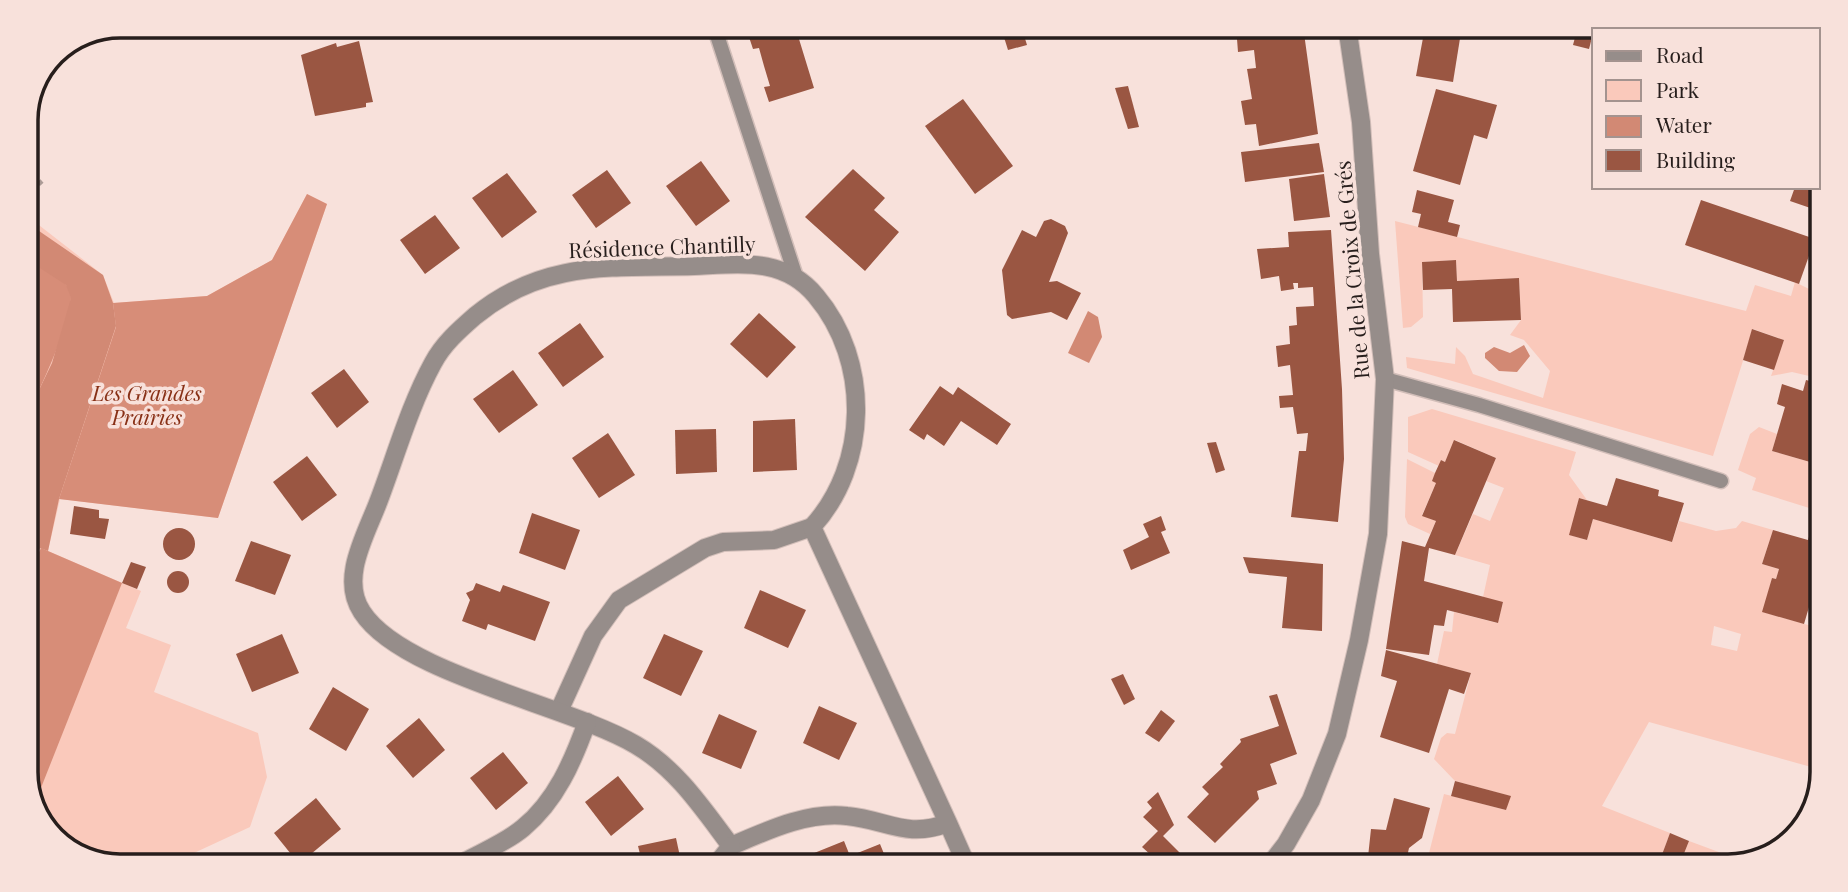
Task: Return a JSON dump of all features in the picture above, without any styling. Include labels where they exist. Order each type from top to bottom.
[{"type":"street","name":"Rue de la Croix de Grés","points":[[1278,854],[1311,800],[1337,734],[1359,640],[1378,534],[1385,379],[1370,254],[1361,122],[1350,39]]},
{"type":"street","name":"Résidence Chantilly","points":[[732,846],[671,771],[634,744],[587,722],[411,653],[375,628],[355,599],[355,566],[434,361],[463,327],[503,295],[522,284],[565,271],[761,264],[796,277],[826,307],[837,330],[853,378],[856,425],[847,473],[837,496],[812,527]]},
{"type":"street","points":[[559,712],[593,636],[619,600],[705,548],[723,542],[774,540],[812,527],[962,854]]},
{"type":"street","points":[[480,854],[506,840],[539,813],[567,771],[587,722]]},
{"type":"street","points":[[725,854],[732,846],[789,824],[826,816],[845,816],[916,831],[948,822]]},
{"type":"lane","points":[[718,39],[796,277]]},
{"type":"lane","points":[[1385,379],[1479,405],[1721,481]]},
{"type":"path","points":[[39,185],[43,181]]},
{"type":"green space","name":"Les Grandes Prairies","points":[[307,194],[327,204],[218,518],[60,499],[48,551],[141,591],[126,628],[171,645],[154,692],[258,733],[267,777],[250,827],[192,854],[120,854],[99,851],[75,840],[59,826],[47,808],[40,788],[39,225],[103,275],[114,303],[207,296],[272,260]]},
{"type":"green space","points":[[307,194],[327,204],[218,518],[59,499],[116,327],[113,303],[207,296],[272,260]]},
{"type":"green space","points":[[1395,221],[1746,311],[1755,285],[1791,296],[1795,282],[1809,289],[1809,376],[1792,372],[1771,376],[1784,340],[1753,329],[1713,456],[1407,368],[1406,357],[1455,364],[1456,347],[1465,356],[1473,374],[1543,398],[1550,371],[1524,340],[1510,335],[1521,320],[1519,278],[1457,281],[1456,260],[1422,262],[1423,317],[1411,327],[1403,328]]},
{"type":"green space","points":[[39,266],[63,281],[70,291],[68,316],[39,391]]},
{"type":"green space","points":[[1432,409],[1576,452],[1569,475],[1587,500],[1579,498],[1570,535],[1587,540],[1593,519],[1672,542],[1679,521],[1716,531],[1736,528],[1742,521],[1773,530],[1762,564],[1779,569],[1776,579],[1772,578],[1763,612],[1810,625],[1810,767],[1649,722],[1602,806],[1670,833],[1662,854],[1429,854],[1444,794],[1506,810],[1510,796],[1455,781],[1434,759],[1441,738],[1447,733],[1455,734],[1471,673],[1437,664],[1444,631],[1452,632],[1454,612],[1497,623],[1503,603],[1483,597],[1490,565],[1455,555],[1473,514],[1490,521],[1504,488],[1486,481],[1496,458],[1455,440],[1445,462],[1441,460],[1439,466],[1408,452],[1408,417]],"holes":[[[1714,626],[1741,634],[1737,651],[1711,645]]]},
{"type":"green space","points":[[1759,427],[1777,434],[1772,451],[1810,462],[1810,508],[1752,490],[1756,478],[1738,470],[1750,434]]},
{"type":"green space","points":[[1407,459],[1435,473],[1436,483],[1422,515],[1436,521],[1430,534],[1408,524],[1405,517]]},
{"type":"green space","points":[[41,548],[122,583],[40,789],[39,777]]},
{"type":"green space","points":[[1689,841],[1724,854],[1684,854]]},
{"type":"water","points":[[39,231],[103,275],[113,303],[116,326],[59,499],[48,551],[40,548],[39,550],[39,390],[52,363],[71,298],[66,285],[39,267]]},
{"type":"water","points":[[1088,311],[1098,317],[1102,337],[1089,363],[1068,353]]},
{"type":"water","points":[[1524,345],[1530,356],[1517,372],[1499,371],[1485,358],[1485,353],[1494,347],[1510,353]]},
{"type":"building","points":[[750,39],[799,39],[814,88],[769,102],[764,87],[770,86],[759,48],[753,49]]},
{"type":"building","points":[[1005,39],[1025,39],[1027,45],[1008,50]]},
{"type":"building","points":[[1237,39],[1305,39],[1318,134],[1259,146],[1256,124],[1245,125],[1241,101],[1252,99],[1247,69],[1256,68],[1254,50],[1238,52]]},
{"type":"building","points":[[1423,39],[1460,39],[1453,82],[1416,76]]},
{"type":"building","points":[[1575,39],[1592,39],[1589,49],[1573,45]]},
{"type":"building","points":[[359,41],[373,102],[366,103],[366,107],[315,116],[301,55],[336,43],[337,47]]},
{"type":"building","points":[[1128,86],[1139,127],[1128,129],[1115,88]]},
{"type":"building","points":[[1436,89],[1497,105],[1487,139],[1474,135],[1460,185],[1413,171]]},
{"type":"building","points":[[963,99],[1013,166],[975,194],[925,126]]},
{"type":"building","points":[[1319,143],[1324,172],[1245,182],[1241,152]]},
{"type":"building","points":[[701,161],[730,201],[696,226],[666,186]]},
{"type":"building","points":[[853,169],[885,198],[874,210],[899,232],[865,271],[805,217]]},
{"type":"building","points":[[607,170],[631,203],[596,228],[572,195]]},
{"type":"building","points":[[507,173],[537,212],[502,238],[472,198]]},
{"type":"building","points":[[1324,174],[1330,217],[1294,221],[1289,179]]},
{"type":"building","points":[[1794,189],[1809,189],[1809,208],[1790,201]]},
{"type":"building","points":[[1417,190],[1454,200],[1448,222],[1460,225],[1457,237],[1418,227],[1421,214],[1412,212]]},
{"type":"building","points":[[1701,200],[1809,237],[1809,255],[1799,284],[1685,245]]},
{"type":"building","points":[[435,215],[460,248],[425,274],[400,240]]},
{"type":"building","points":[[1051,219],[1065,226],[1068,233],[1049,282],[1057,281],[1081,293],[1067,320],[1051,312],[1012,319],[1007,315],[1002,270],[1022,230],[1036,237],[1044,221]]},
{"type":"building","points":[[1331,230],[1344,459],[1338,522],[1291,517],[1299,451],[1306,451],[1308,433],[1297,434],[1293,407],[1280,408],[1279,396],[1293,395],[1290,365],[1278,367],[1276,346],[1290,344],[1289,326],[1297,325],[1296,307],[1314,306],[1313,287],[1298,288],[1298,283],[1293,283],[1294,289],[1281,291],[1279,276],[1261,279],[1257,249],[1289,247],[1288,232]]},
{"type":"building","points":[[1456,260],[1457,281],[1519,278],[1521,320],[1453,322],[1452,289],[1423,290],[1422,262]]},
{"type":"building","points":[[759,313],[796,347],[767,378],[730,344]]},
{"type":"building","points":[[580,323],[604,357],[563,387],[538,353]]},
{"type":"building","points":[[1752,329],[1784,340],[1774,370],[1743,360]]},
{"type":"building","points":[[344,369],[369,402],[337,428],[311,393]]},
{"type":"building","points":[[513,370],[538,405],[499,433],[473,399]]},
{"type":"building","points":[[1806,380],[1809,381],[1810,462],[1772,451],[1785,407],[1777,404],[1782,384],[1803,391]]},
{"type":"building","points":[[940,386],[953,395],[958,387],[1011,424],[997,445],[961,421],[944,446],[927,434],[924,440],[909,430]]},
{"type":"building","points":[[795,419],[797,470],[753,472],[753,421]]},
{"type":"building","points":[[716,429],[717,472],[676,474],[675,430]]},
{"type":"building","points":[[608,433],[635,475],[599,498],[572,458]]},
{"type":"building","points":[[1454,440],[1496,458],[1455,555],[1429,548],[1424,581],[1503,602],[1498,623],[1447,610],[1444,626],[1434,625],[1429,655],[1386,649],[1402,541],[1425,547],[1436,521],[1422,516],[1436,483],[1432,481],[1435,473],[1441,460],[1445,462]]},
{"type":"building","points":[[1216,442],[1225,470],[1216,473],[1207,443]]},
{"type":"building","points":[[307,456],[337,495],[302,521],[273,482]]},
{"type":"building","points":[[1616,478],[1659,490],[1658,496],[1684,503],[1672,542],[1593,519],[1587,540],[1569,535],[1579,498],[1607,506]]},
{"type":"building","points":[[74,506],[99,510],[99,518],[109,519],[105,539],[70,534]]},
{"type":"building","points":[[532,513],[580,530],[565,570],[519,553]]},
{"type":"building","points":[[1161,516],[1166,530],[1161,532],[1170,553],[1131,570],[1123,550],[1149,537],[1143,524]]},
{"type":"building","points":[[179,528],[190,533],[195,544],[190,555],[179,560],[168,555],[163,544],[168,533]]},
{"type":"building","points":[[1773,530],[1808,540],[1810,535],[1810,605],[1804,624],[1762,612],[1772,578],[1776,579],[1779,569],[1762,564]]},
{"type":"building","points":[[251,541],[291,555],[275,595],[235,581]]},
{"type":"building","points":[[1243,557],[1323,564],[1322,631],[1282,628],[1287,577],[1249,573]]},
{"type":"building","points":[[131,562],[146,567],[137,589],[122,583]]},
{"type":"building","points":[[178,571],[186,574],[189,582],[186,590],[178,593],[170,590],[167,582],[170,574]]},
{"type":"building","points":[[476,583],[500,592],[503,585],[550,602],[535,641],[488,624],[486,630],[462,621],[470,600],[466,593],[473,590]]},
{"type":"building","points":[[760,590],[806,610],[788,648],[744,628]]},
{"type":"building","points":[[282,634],[299,673],[252,692],[236,654]]},
{"type":"building","points":[[664,634],[703,651],[681,696],[643,678]]},
{"type":"building","points":[[1386,650],[1471,673],[1464,694],[1449,689],[1429,753],[1380,737],[1397,681],[1381,676]]},
{"type":"building","points":[[1123,674],[1135,699],[1124,705],[1111,679]]},
{"type":"building","points":[[333,687],[369,709],[346,751],[309,729]]},
{"type":"building","points":[[1277,694],[1297,754],[1270,764],[1277,784],[1257,791],[1259,799],[1215,843],[1187,817],[1209,794],[1202,787],[1223,767],[1220,764],[1241,742],[1240,739],[1279,726],[1269,696]]},
{"type":"building","points":[[819,706],[857,723],[839,760],[803,743]]},
{"type":"building","points":[[1161,710],[1175,721],[1159,742],[1145,733]]},
{"type":"building","points":[[719,714],[757,731],[741,769],[702,753]]},
{"type":"building","points":[[419,718],[445,750],[413,778],[386,746]]},
{"type":"building","points":[[503,752],[528,783],[496,810],[470,778]]},
{"type":"building","points":[[618,776],[644,809],[611,836],[585,802]]},
{"type":"building","points":[[1455,781],[1511,796],[1506,810],[1451,796]]},
{"type":"building","points":[[1158,792],[1174,825],[1163,836],[1181,854],[1150,854],[1142,847],[1158,831],[1143,817],[1152,808],[1147,802]]},
{"type":"building","points":[[316,798],[341,829],[311,854],[291,854],[274,833]]},
{"type":"building","points":[[1394,798],[1430,808],[1422,838],[1409,848],[1408,854],[1368,854],[1371,829],[1386,830]]},
{"type":"building","points":[[1670,833],[1689,841],[1684,854],[1662,854]]},
{"type":"building","points":[[676,838],[679,854],[640,854],[638,846]]},
{"type":"building","points":[[844,841],[849,854],[812,854]]},
{"type":"building","points":[[880,844],[884,854],[855,854]]}]
